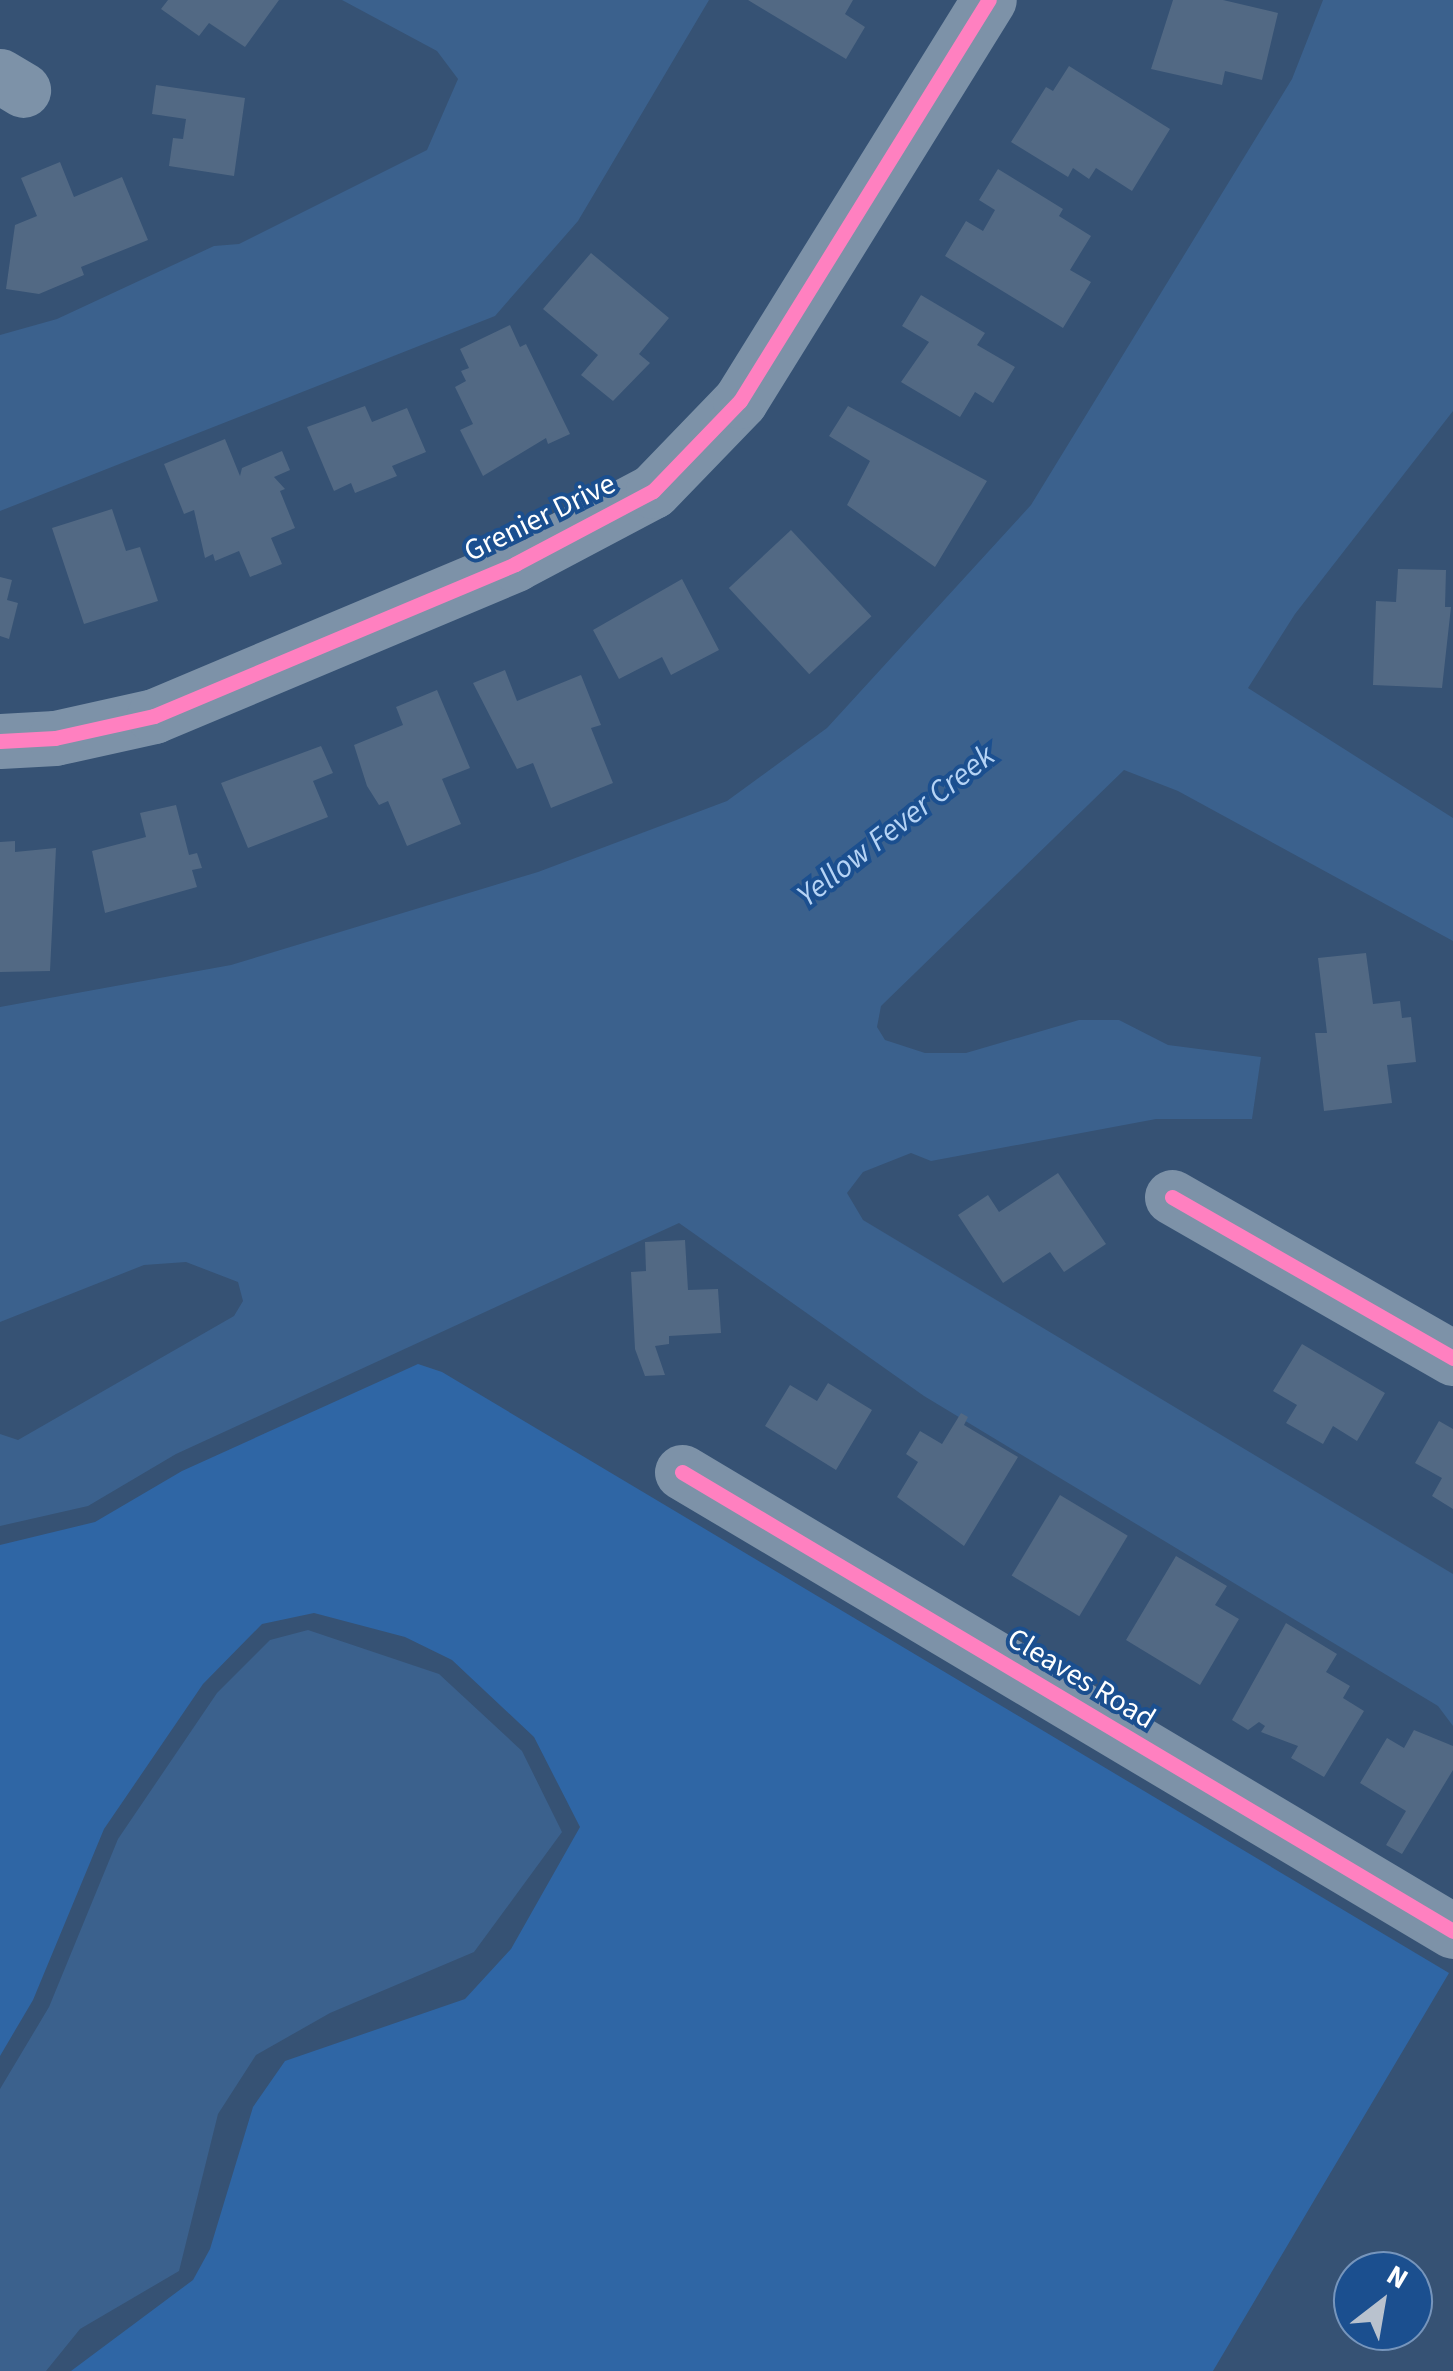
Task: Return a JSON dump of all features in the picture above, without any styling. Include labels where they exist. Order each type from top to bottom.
[{"type":"street","name":"Grenier Drive","points":[[0,742],[55,738],[154,716],[515,564],[653,491],[740,401],[988,0]]},
{"type":"street","points":[[1172,1197],[1453,1358]]},
{"type":"street","name":"Cleaves Road","points":[[682,1472],[1453,1931]]},
{"type":"shaded area","points":[[418,1364],[442,1372],[1449,1973],[1213,2371],[71,2371],[193,2280],[210,2249],[253,2107],[285,2061],[465,1999],[511,1949],[580,1827],[534,1737],[452,1660],[405,1637],[314,1613],[262,1624],[203,1684],[104,1829],[33,2000],[0,2056],[0,1545],[95,1522],[182,1471]]},
{"type":"water","points":[[342,0],[709,0],[578,221],[495,316],[0,511],[0,335],[57,319],[214,246],[239,244],[427,150],[458,79],[437,51]]},
{"type":"water","name":"Yellow Fever Creek","points":[[1323,0],[1453,0],[1453,411],[1295,614],[1248,688],[1453,818],[1453,941],[1178,791],[1124,770],[881,1006],[877,1027],[885,1040],[925,1053],[966,1053],[1079,1020],[1119,1020],[1168,1045],[1261,1057],[1252,1119],[1156,1119],[931,1161],[911,1153],[863,1172],[847,1193],[863,1220],[1453,1574],[1453,1726],[1438,1706],[924,1396],[679,1223],[176,1454],[88,1506],[0,1526],[0,1434],[18,1440],[234,1316],[243,1301],[238,1282],[186,1262],[144,1265],[0,1322],[0,1007],[231,965],[538,872],[727,801],[827,728],[1031,505],[1292,79]]},
{"type":"water","points":[[308,1630],[439,1674],[522,1751],[562,1832],[474,1952],[330,2013],[256,2055],[218,2114],[179,2271],[80,2329],[46,2371],[0,2371],[0,2089],[49,2007],[118,1839],[217,1693],[270,1640]]},
{"type":"building","points":[[168,0],[279,0],[245,47],[209,23],[199,36],[161,9]]},
{"type":"building","points":[[748,0],[853,0],[845,14],[865,27],[846,59]]},
{"type":"building","points":[[1173,0],[1223,0],[1278,13],[1262,80],[1225,71],[1222,85],[1151,69]]},
{"type":"building","points":[[1069,66],[1170,129],[1132,191],[1096,168],[1089,179],[1073,168],[1068,177],[1011,142],[1046,87],[1053,91]]},
{"type":"building","points":[[156,85],[245,98],[234,176],[169,166],[173,138],[183,139],[186,119],[152,114]]},
{"type":"building","points":[[60,162],[74,197],[122,177],[148,240],[81,267],[84,275],[39,294],[6,289],[15,225],[37,216],[21,178]]},
{"type":"building","points":[[998,169],[1063,209],[1059,216],[1091,236],[1070,270],[1091,282],[1063,328],[945,256],[966,221],[983,231],[995,210],[979,200]]},
{"type":"building","points":[[591,253],[669,318],[639,354],[650,363],[613,401],[581,375],[598,355],[543,309]]},
{"type":"building","points":[[921,295],[985,333],[977,345],[1015,367],[993,403],[975,392],[960,417],[901,382],[929,342],[902,326]]},
{"type":"building","points":[[510,325],[520,347],[526,344],[570,434],[548,444],[546,438],[483,476],[460,430],[473,424],[455,387],[466,381],[461,371],[469,368],[460,349]]},
{"type":"building","points":[[365,406],[372,422],[407,408],[426,452],[392,466],[397,476],[355,493],[351,483],[334,491],[307,427]]},
{"type":"building","points":[[848,406],[987,481],[935,567],[847,505],[870,461],[829,436]]},
{"type":"building","points":[[225,439],[240,476],[242,468],[282,451],[290,470],[274,477],[285,489],[280,491],[295,528],[271,538],[282,564],[250,577],[239,551],[215,561],[213,554],[205,558],[194,510],[184,514],[164,464]]},
{"type":"building","points":[[112,509],[126,551],[140,547],[158,601],[84,624],[52,528]]},
{"type":"building","points":[[791,530],[871,616],[809,674],[729,588]]},
{"type":"building","points":[[1398,569],[1446,570],[1445,607],[1451,607],[1442,688],[1373,685],[1376,601],[1396,602]]},
{"type":"building","points":[[0,577],[12,580],[7,600],[18,603],[9,639],[0,636]]},
{"type":"building","points":[[682,579],[719,650],[671,675],[662,657],[619,679],[593,630]]},
{"type":"building","points":[[505,670],[517,701],[581,675],[601,725],[591,728],[613,783],[551,808],[533,763],[517,769],[473,683]]},
{"type":"building","points":[[437,690],[470,768],[442,779],[461,824],[407,846],[388,801],[379,805],[367,786],[354,745],[403,725],[396,707]]},
{"type":"building","points":[[321,746],[333,773],[313,781],[328,817],[248,848],[221,783]]},
{"type":"building","points":[[176,805],[189,855],[197,853],[202,868],[192,870],[197,887],[105,913],[92,851],[146,837],[140,813]]},
{"type":"building","points":[[15,841],[15,852],[56,848],[50,971],[0,972],[0,842]]},
{"type":"building","points":[[1366,953],[1373,1004],[1400,1001],[1402,1018],[1411,1017],[1416,1062],[1387,1065],[1392,1103],[1324,1111],[1315,1033],[1327,1033],[1318,958]]},
{"type":"building","points":[[1058,1173],[1106,1244],[1064,1272],[1050,1252],[1003,1283],[958,1215],[988,1195],[999,1212]]},
{"type":"building","points":[[685,1240],[688,1290],[718,1289],[721,1333],[669,1336],[669,1344],[655,1346],[665,1375],[645,1376],[635,1349],[631,1272],[646,1271],[645,1242]]},
{"type":"building","points":[[1302,1344],[1385,1393],[1357,1441],[1333,1426],[1323,1444],[1286,1423],[1297,1405],[1273,1391]]},
{"type":"building","points":[[828,1383],[872,1410],[836,1470],[765,1426],[790,1385],[817,1401]]},
{"type":"building","points":[[961,1413],[968,1417],[964,1425],[1018,1457],[964,1546],[897,1497],[918,1462],[906,1454],[920,1431],[942,1444]]},
{"type":"building","points":[[1439,1421],[1453,1429],[1453,1509],[1432,1496],[1442,1478],[1415,1463]]},
{"type":"building","points":[[1060,1495],[1128,1536],[1079,1616],[1012,1576]]},
{"type":"building","points":[[1176,1556],[1227,1586],[1215,1605],[1239,1619],[1200,1685],[1126,1640]]},
{"type":"building","points":[[1286,1623],[1337,1654],[1326,1672],[1350,1686],[1343,1698],[1364,1711],[1324,1777],[1291,1758],[1298,1746],[1261,1732],[1265,1726],[1259,1722],[1248,1730],[1232,1720]]},
{"type":"building","points":[[1414,1730],[1453,1746],[1453,1770],[1402,1854],[1386,1845],[1406,1811],[1360,1783],[1387,1738],[1404,1748]]},
{"type":"cycle path","points":[[0,741],[55,738],[154,716],[515,564],[653,491],[740,401],[989,0]]},
{"type":"cycle path","points":[[1172,1197],[1453,1358]]},
{"type":"cycle path","points":[[682,1472],[1453,1931]]}]
